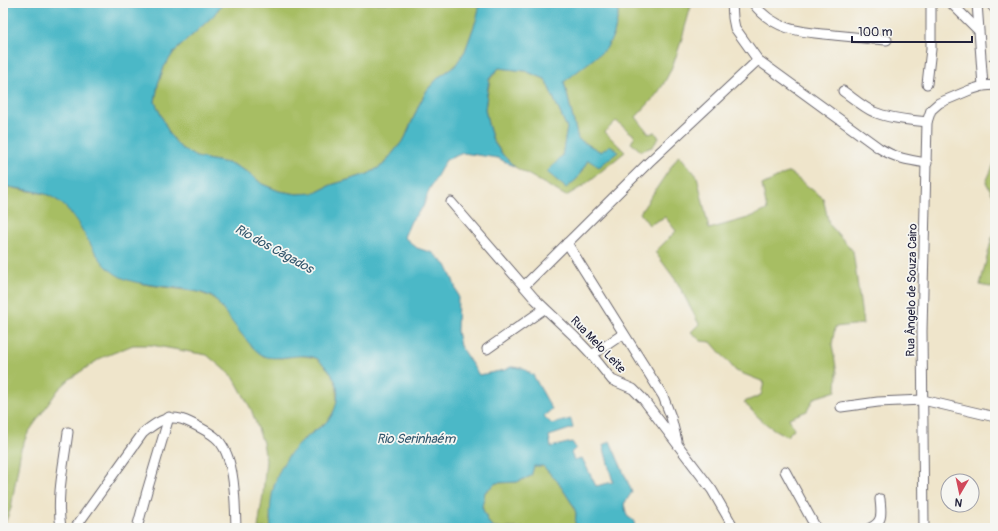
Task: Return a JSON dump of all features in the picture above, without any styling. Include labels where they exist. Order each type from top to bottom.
[{"type":"street","points":[[732,3],[735,28],[758,60],[878,148],[903,160],[927,163]]},
{"type":"street","points":[[754,3],[774,22],[793,30],[807,33],[887,40]]},
{"type":"street","points":[[928,84],[932,49],[931,3]]},
{"type":"street","points":[[951,3],[978,30]]},
{"type":"street","points":[[977,3],[983,86]]},
{"type":"street","points":[[990,3],[995,9]]},
{"type":"street","points":[[524,286],[649,162],[758,60]]},
{"type":"street","name":"Rua Ângelo de Souza Cairo","points":[[924,528],[922,331],[927,122],[931,110],[939,103],[983,86],[995,85]]},
{"type":"street","points":[[843,91],[874,112],[900,119],[927,122]]},
{"type":"street","name":"Rua Melo Leite","points":[[451,202],[544,309],[575,336],[612,380],[637,392],[712,490],[734,528]]},
{"type":"street","points":[[567,243],[663,396],[678,444]]},
{"type":"street","points":[[487,349],[544,309]]},
{"type":"street","points":[[592,355],[623,334]]},
{"type":"street","points":[[841,407],[878,402],[923,400],[995,417]]},
{"type":"street","points":[[137,528],[146,491],[169,417]]},
{"type":"street","points":[[76,528],[144,433],[156,422],[169,417],[185,420],[200,427],[216,437],[224,447],[232,473],[236,528]]},
{"type":"street","points":[[61,528],[59,508],[60,491],[68,432]]},
{"type":"street","points":[[785,471],[816,528]]},
{"type":"street","points":[[870,528],[879,522],[881,512],[880,499]]},
{"type":"green space","points":[[223,3],[480,3],[477,18],[465,51],[455,66],[439,77],[427,90],[405,138],[383,165],[368,174],[331,185],[315,193],[297,194],[279,191],[262,184],[249,173],[232,164],[196,157],[181,148],[170,135],[155,102],[158,84],[164,67],[174,52],[213,16]]},
{"type":"green space","points":[[618,3],[692,3],[680,44],[669,74],[658,92],[636,117],[649,134],[655,132],[659,138],[652,147],[641,151],[631,143],[635,136],[616,121],[605,132],[625,152],[583,186],[566,196],[515,167],[503,155],[493,140],[485,109],[490,79],[499,68],[525,71],[545,79],[567,128],[562,156],[577,179],[588,160],[601,152],[578,139],[564,81],[606,48],[614,34],[618,16]]},
{"type":"green space","points":[[679,155],[697,176],[709,229],[748,218],[767,210],[762,185],[789,172],[823,198],[829,224],[853,251],[863,324],[835,327],[832,345],[837,372],[836,391],[814,398],[807,411],[789,418],[794,429],[787,436],[763,422],[744,402],[761,395],[764,382],[736,371],[711,342],[701,341],[691,332],[699,324],[677,282],[655,252],[676,231],[665,217],[649,225],[640,213]]},
{"type":"green space","points":[[995,162],[995,199],[986,182]]},
{"type":"green space","points":[[3,186],[50,195],[65,206],[78,222],[97,255],[143,284],[198,292],[214,298],[251,344],[263,356],[281,358],[299,355],[316,358],[330,370],[337,386],[337,405],[329,420],[301,441],[274,485],[270,519],[271,528],[258,528],[266,460],[263,443],[251,409],[234,378],[207,355],[151,345],[133,345],[101,358],[71,378],[58,390],[28,433],[21,449],[11,508],[3,528]]},
{"type":"green space","points":[[995,226],[995,288],[980,285]]},
{"type":"green space","points":[[534,466],[543,466],[558,482],[573,505],[576,513],[575,528],[495,528],[488,522],[482,507],[485,492],[496,483],[517,482],[531,476]]},
{"type":"water","name":"Rio Serinhaém","points":[[3,3],[223,3],[213,16],[174,52],[164,67],[158,84],[155,102],[170,135],[181,148],[196,157],[232,164],[249,173],[262,184],[279,191],[297,194],[315,193],[331,185],[368,174],[383,165],[405,138],[427,90],[439,77],[455,66],[465,51],[477,18],[480,3],[618,3],[618,16],[614,34],[606,49],[564,82],[578,139],[601,152],[610,145],[618,152],[599,167],[588,160],[577,179],[566,188],[547,172],[562,156],[567,128],[545,79],[525,71],[499,68],[489,79],[485,109],[493,141],[503,155],[515,167],[498,158],[463,153],[446,160],[429,190],[423,207],[411,221],[404,237],[417,248],[433,253],[446,265],[458,296],[457,331],[460,346],[479,375],[505,370],[511,367],[522,368],[533,375],[552,409],[544,416],[552,424],[571,419],[573,428],[549,436],[551,447],[572,442],[576,448],[571,453],[574,460],[582,458],[596,486],[613,482],[603,445],[610,441],[632,492],[624,504],[627,516],[634,521],[635,528],[575,528],[576,513],[573,505],[558,482],[543,466],[534,466],[531,476],[517,482],[496,483],[485,492],[482,507],[488,522],[495,528],[271,528],[271,498],[276,479],[284,462],[296,447],[331,417],[338,395],[334,378],[318,359],[310,356],[274,358],[262,355],[247,341],[214,298],[206,294],[185,289],[138,283],[128,280],[115,273],[104,264],[72,215],[62,204],[46,194],[3,186]]},
{"type":"water label","name":"Rio dos Cágados","points":[[274,249]]}]
